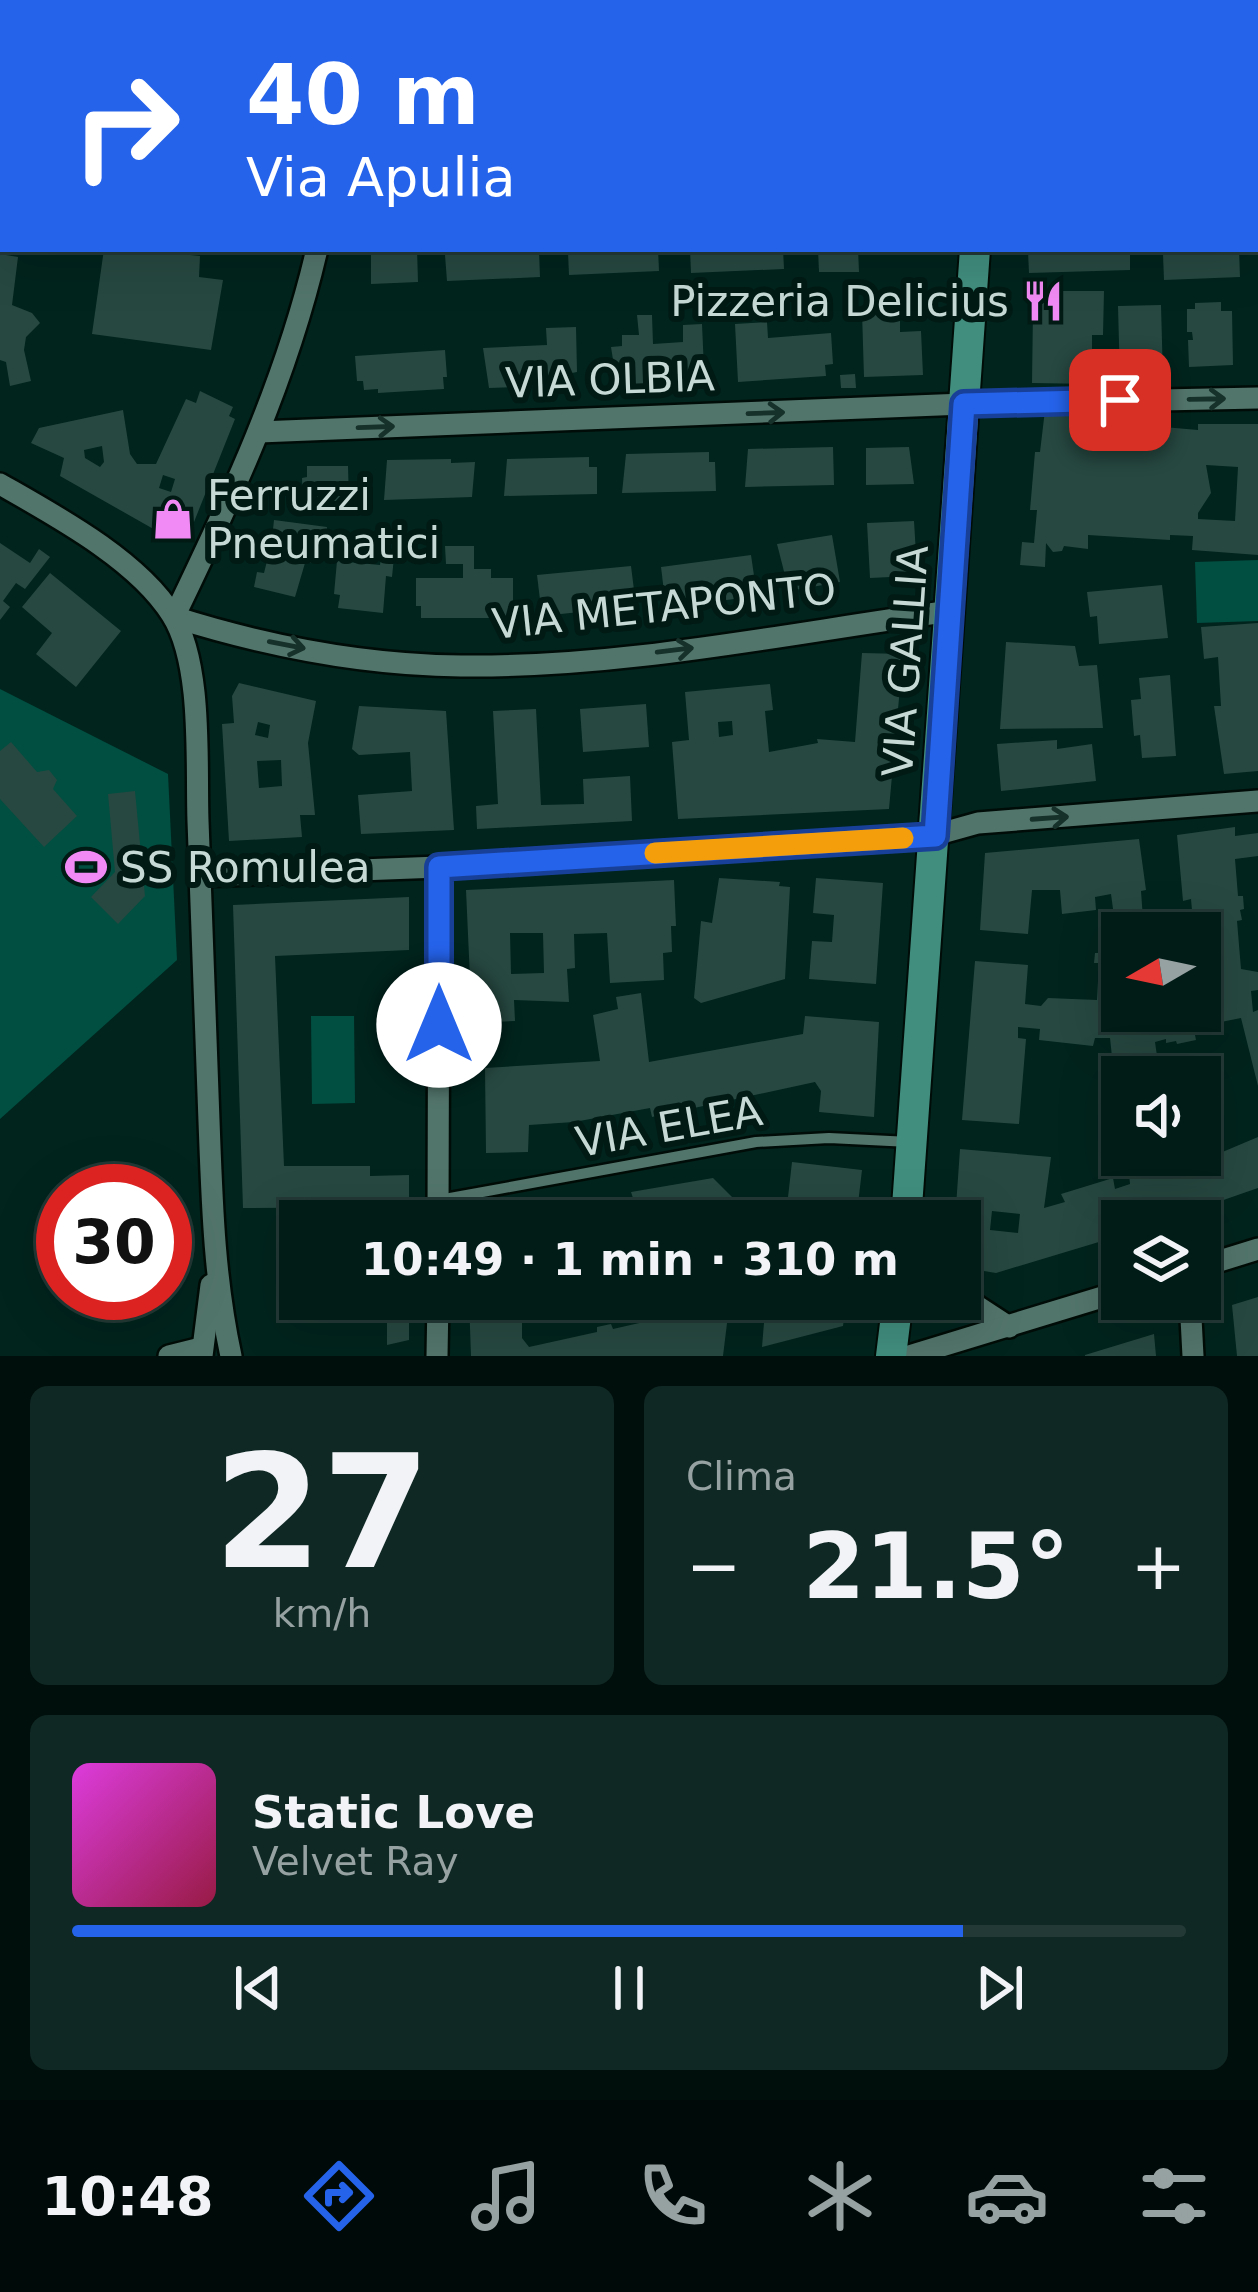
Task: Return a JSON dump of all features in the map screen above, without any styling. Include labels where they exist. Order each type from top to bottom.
[{"type":"main road","name":"VIA GALLIA","points":[[908,1200],[975,252]]},
{"type":"main road","points":[[891,1356],[895,1320]]},
{"type":"street","points":[[174,617],[226,513],[259,432],[297,330],[316,252]]},
{"type":"street","name":"VIA OLBIA","points":[[259,432],[964,404],[1258,398]]},
{"type":"street","points":[[0,484],[124,563],[174,617],[191,680],[214,1260],[208,1353],[169,1356]]},
{"type":"street","name":"VIA METAPONTO","points":[[174,617],[329,654],[460,666],[570,662],[951,611]]},
{"type":"street","points":[[200,876],[439,867],[935,836],[978,823],[1258,801]]},
{"type":"street","points":[[438,1200],[439,867]]},
{"type":"street","points":[[1221,1260],[1258,1249]]},
{"type":"street","points":[[214,1260],[231,1356]]},
{"type":"street","points":[[909,1356],[1101,1298]]},
{"type":"street","points":[[981,1309],[1009,1327]]},
{"type":"street","points":[[437,1356],[438,1320]]},
{"type":"street","points":[[1191,1320],[1193,1356]]},
{"type":"lane","name":"VIA ELEA","points":[[485,1200],[756,1142],[829,1138],[913,1143]]},
{"type":"green space","points":[[1258,560],[1258,621],[1197,623],[1195,562]]},
{"type":"green space","name":"SS Romulea","points":[[0,689],[168,774],[177,960],[0,1119]]},
{"type":"green space","points":[[311,1016],[354,1016],[355,1103],[312,1104]]},
{"type":"building","points":[[104,252],[200,256],[199,277],[223,280],[211,350],[92,334]]},
{"type":"building","points":[[371,252],[417,252],[418,282],[371,284]]},
{"type":"building","points":[[539,252],[540,277],[447,281],[445,255]]},
{"type":"building","points":[[568,252],[658,252],[659,271],[569,275]]},
{"type":"building","points":[[690,252],[783,252],[784,269],[691,273]]},
{"type":"building","points":[[818,252],[858,252],[859,272],[819,272]]},
{"type":"building","points":[[1028,252],[1130,252],[1130,270],[1029,273]]},
{"type":"building","points":[[1239,252],[1240,277],[1164,280],[1163,254]]},
{"type":"building","points":[[0,254],[18,257],[12,305],[32,313],[40,323],[26,337],[31,381],[10,386],[6,362],[0,360]]},
{"type":"building","points":[[1041,291],[1104,291],[1103,335],[1092,335],[1092,384],[1032,383],[1033,309],[1042,309]]},
{"type":"building","points":[[1221,302],[1221,311],[1232,311],[1233,365],[1189,367],[1188,340],[1193,340],[1192,332],[1187,332],[1187,309],[1195,309],[1195,303]]},
{"type":"building","points":[[1161,305],[1163,379],[1120,381],[1118,306]]},
{"type":"building","points":[[862,312],[900,317],[900,332],[921,331],[923,375],[864,377]]},
{"type":"building","points":[[637,315],[652,315],[653,344],[683,342],[683,325],[702,324],[704,369],[698,369],[699,381],[617,385],[611,347],[622,346],[622,335],[639,335]]},
{"type":"building","points":[[767,322],[768,338],[831,333],[833,364],[825,365],[826,376],[738,382],[735,324]]},
{"type":"building","points":[[576,327],[577,372],[572,373],[572,385],[489,388],[483,348],[547,345],[546,328]]},
{"type":"building","points":[[445,350],[444,389],[378,393],[378,389],[364,390],[363,381],[357,381],[355,356]]},
{"type":"building","points":[[855,374],[856,388],[841,388],[840,375]]},
{"type":"building","points":[[200,391],[233,407],[229,416],[235,419],[194,522],[157,531],[60,476],[64,458],[31,443],[39,428],[123,410],[130,454],[137,464],[156,464],[186,399],[196,403]],"holes":[[[102,446],[104,462],[100,467],[85,458],[84,450]],[[163,475],[175,479],[171,492],[159,488]]]},
{"type":"building","points":[[1045,410],[1105,410],[1104,437],[1136,439],[1143,418],[1152,419],[1152,426],[1198,430],[1198,424],[1258,424],[1258,555],[1192,550],[1193,536],[1170,535],[1170,540],[1088,535],[1088,549],[1064,546],[1053,552],[1046,543],[1045,567],[1020,565],[1022,542],[1034,543],[1037,510],[1030,510],[1035,452],[1040,452]],"holes":[[[1206,465],[1238,467],[1235,521],[1198,519],[1211,493]]]},
{"type":"building","points":[[833,447],[834,485],[745,487],[748,449]]},
{"type":"building","points":[[909,447],[914,484],[866,485],[866,448]]},
{"type":"building","points":[[709,452],[709,462],[715,462],[716,491],[622,493],[626,454]]},
{"type":"building","points":[[589,457],[589,467],[597,467],[597,494],[504,496],[507,459]]},
{"type":"building","points":[[451,459],[451,463],[475,462],[472,497],[384,500],[387,460]]},
{"type":"building","points":[[307,466],[348,466],[349,502],[303,503],[302,478],[307,477]]},
{"type":"building","points":[[274,520],[327,527],[324,559],[312,556],[311,563],[305,563],[295,597],[254,587],[269,553],[288,557],[290,542],[272,539]]},
{"type":"building","points":[[914,521],[916,554],[910,554],[911,576],[870,578],[867,523]]},
{"type":"building","points":[[832,535],[840,582],[789,591],[777,544]]},
{"type":"building","points":[[0,543],[30,563],[39,549],[50,557],[25,589],[16,583],[3,601],[10,607],[0,620]]},
{"type":"building","points":[[445,546],[474,546],[474,569],[491,569],[491,578],[513,578],[508,618],[421,618],[416,578],[463,578],[463,564],[446,564]]},
{"type":"building","points":[[751,555],[757,596],[666,608],[661,567]]},
{"type":"building","points":[[381,556],[394,557],[392,577],[386,576],[383,613],[338,608],[340,595],[334,594],[337,561],[380,565]]},
{"type":"building","points":[[631,566],[636,606],[542,616],[537,575]]},
{"type":"building","points":[[50,573],[121,631],[76,687],[36,654],[52,633],[22,607]]},
{"type":"building","points":[[1162,585],[1168,638],[1099,644],[1097,616],[1090,617],[1087,592]]},
{"type":"building","points":[[1258,623],[1258,771],[1224,774],[1214,706],[1221,706],[1218,657],[1204,659],[1201,627]]},
{"type":"building","points":[[1006,642],[1075,646],[1079,666],[1097,665],[1103,728],[1000,729]]},
{"type":"building","points":[[862,653],[903,654],[889,809],[678,819],[672,742],[689,740],[685,692],[770,684],[773,710],[765,711],[769,752],[818,743],[817,739],[855,742]],"holes":[[[732,721],[733,735],[719,737],[718,722]]]},
{"type":"building","points":[[1170,675],[1176,756],[1142,758],[1140,735],[1134,736],[1131,700],[1141,699],[1139,678]]},
{"type":"building","points":[[239,683],[316,701],[308,743],[315,815],[300,815],[302,837],[229,841],[222,724],[234,723],[232,696]],"holes":[[[258,722],[270,725],[268,738],[255,735]],[[281,760],[282,786],[259,788],[257,761]]]},
{"type":"building","points":[[646,704],[649,747],[583,752],[580,709]]},
{"type":"building","points":[[359,706],[446,711],[454,830],[361,834],[358,795],[412,791],[410,752],[359,755],[352,749]]},
{"type":"building","points":[[536,709],[541,805],[584,804],[583,779],[630,776],[632,821],[477,829],[476,806],[498,804],[493,711]]},
{"type":"building","points":[[1057,740],[1057,749],[1092,744],[1096,781],[1001,791],[997,744]]},
{"type":"building","points":[[11,742],[37,772],[49,770],[57,780],[53,789],[77,816],[44,847],[0,799],[0,751]]},
{"type":"building","points":[[135,791],[145,896],[118,924],[91,897],[115,872],[108,794]]},
{"type":"building","points":[[1235,827],[1235,836],[1258,833],[1258,856],[1235,859],[1238,896],[1243,896],[1244,909],[1240,910],[1242,920],[1237,921],[1241,969],[1258,972],[1258,990],[1251,991],[1253,1012],[1258,1010],[1258,1086],[1241,1018],[1221,1022],[1221,912],[1192,912],[1191,899],[1183,901],[1177,835]]},
{"type":"building","points":[[1139,839],[1146,890],[1141,891],[1142,912],[1101,912],[1101,926],[1098,911],[1113,909],[1111,894],[1095,897],[1096,910],[1062,914],[1060,890],[1032,890],[1028,934],[980,930],[985,853]]},
{"type":"building","points":[[719,878],[780,882],[779,886],[790,887],[785,979],[701,1003],[694,998],[701,921],[712,923]]},
{"type":"building","points":[[816,878],[883,883],[876,984],[809,979],[812,941],[832,942],[834,915],[813,913]]},
{"type":"building","points":[[674,880],[676,926],[671,926],[672,952],[663,953],[664,980],[610,983],[607,933],[574,934],[575,968],[567,969],[569,1002],[514,1000],[515,1021],[472,1023],[466,890]],"holes":[[[510,933],[543,933],[544,973],[511,974]]]},
{"type":"building","points":[[409,897],[409,950],[275,956],[284,1166],[370,1166],[370,1176],[409,1175],[409,1200],[279,1200],[279,1208],[243,1208],[233,905]]},
{"type":"building","points":[[1095,953],[1101,953],[1101,1032],[1212,1032],[1177,1044],[1166,1043],[1166,1039],[1155,1042],[1157,1056],[1112,1056],[1110,1038],[1095,1038],[1093,1046],[1039,1040],[1040,1029],[1018,1027],[1018,1038],[1026,1039],[1019,1124],[962,1120],[975,961],[1028,965],[1025,1004],[1041,1006],[1048,998],[1097,1000]]},
{"type":"building","points":[[641,993],[649,1062],[803,1034],[805,1016],[879,1022],[874,1117],[819,1112],[821,1091],[815,1082],[652,1117],[650,1108],[529,1125],[528,1152],[486,1153],[485,1068],[600,1061],[593,1015],[618,1009],[616,997]]},
{"type":"building","points":[[1258,1137],[1258,1188],[1221,1201],[1101,1200],[1101,1241],[996,1273],[981,1270],[981,1200],[956,1200],[960,1149],[1051,1157],[1044,1208],[1065,1202],[1061,1194],[1113,1178],[1115,1189],[1130,1184],[1129,1176],[1221,1176],[1221,1153]],"holes":[[[992,1211],[1020,1214],[1018,1233],[990,1230]]]},
{"type":"building","points":[[792,1162],[862,1170],[858,1200],[788,1200]]},
{"type":"building","points":[[713,1178],[733,1200],[620,1200],[633,1198],[631,1192]]},
{"type":"building","points":[[1258,1297],[1258,1356],[1237,1356],[1232,1305]]},
{"type":"building","points":[[387,1320],[409,1320],[409,1340],[387,1345]]},
{"type":"building","points":[[470,1320],[522,1320],[522,1338],[529,1347],[597,1332],[597,1327],[611,1324],[613,1329],[652,1320],[727,1320],[723,1356],[471,1356]]},
{"type":"building","points":[[764,1320],[844,1320],[843,1326],[762,1347]]},
{"type":"building","points":[[1154,1334],[1156,1356],[1085,1356],[1085,1355]]},
{"type":"slow traffic","points":[[655,853],[903,838]]},
{"type":"place","name":"Pizzeria Delicius","points":[[1043,301]]},
{"type":"place","name":"Ferruzzi Pneumatici","points":[[173,519]]},
{"type":"place","name":"SS Romulea","points":[[86,867]]},
{"type":"route","points":[[439,1025],[439,867],[935,836],[964,404],[1120,400]]}]
